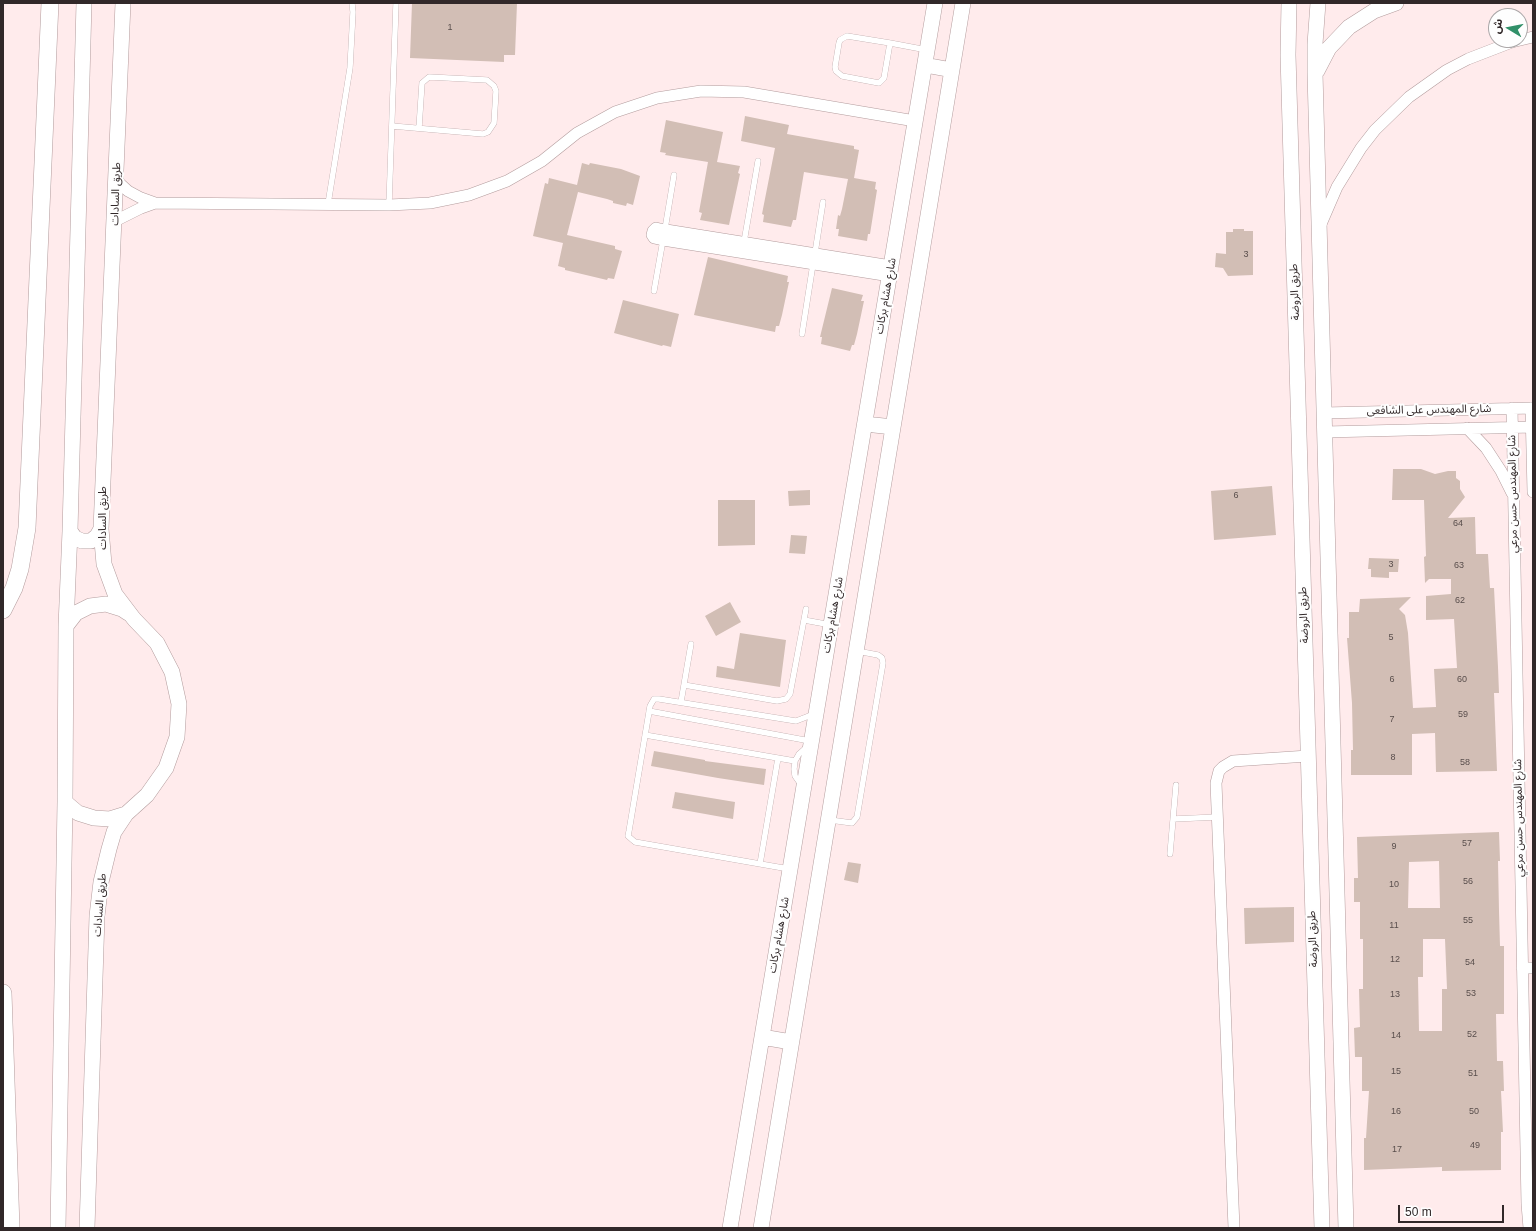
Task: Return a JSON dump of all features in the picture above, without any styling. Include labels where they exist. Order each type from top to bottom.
[{"type":"main road","points":[[3,610],[14,588],[20,569],[27,528],[50,3]]},
{"type":"main road","points":[[3,993],[11,1228]]},
{"type":"street","points":[[58,1228],[65,802],[66,626],[70,532],[84,3]]},
{"type":"street","name":"طريق السادات","points":[[87,1228],[98,899],[114,832],[126,814],[147,795],[166,768],[176,737],[179,704],[172,672],[157,643],[134,619],[115,594],[104,564],[101,529],[117,181],[123,3]]},
{"type":"street","name":"شارع هشام بركات","points":[[730,1228],[935,3]]},
{"type":"street","points":[[761,1228],[963,3]]},
{"type":"street","name":"طريق الروضة","points":[[1289,3],[1288,55],[1322,1228]]},
{"type":"street","points":[[1318,3],[1315,44],[1315,73],[1346,1228]]},
{"type":"street","points":[[1315,73],[1329,48],[1349,27],[1374,11],[1396,3]]},
{"type":"street","points":[[1319,228],[1337,187],[1360,148],[1375,130],[1409,97],[1447,70],[1468,59],[1512,42],[1533,37]]},
{"type":"street","points":[[925,65],[952,70]]},
{"type":"street","points":[[117,181],[128,191],[155,203],[389,205],[430,203],[469,195],[507,181],[542,161],[577,133],[615,112],[658,98],[701,91],[744,92],[915,121]]},
{"type":"street","points":[[115,221],[134,211],[155,203]]},
{"type":"street","points":[[664,235],[890,271]]},
{"type":"street","points":[[664,235],[744,242],[814,259]]},
{"type":"street","name":"شارع المهندس حسن مرعي","points":[[1512,408],[1528,968],[1527,1204],[1529,1228]]},
{"type":"street","name":"شارع المهندس على الشافعى","points":[[1324,413],[1532,408]]},
{"type":"street","name":"شارع المهندس حسن مرعي","points":[[1532,408],[1533,492]]},
{"type":"street","points":[[865,424],[893,427]]},
{"type":"street","name":"شارع المهندس على الشافعى","points":[[1325,432],[1532,427]]},
{"type":"street","points":[[1468,428],[1486,448],[1501,471],[1514,496]]},
{"type":"street","points":[[70,532],[75,538],[82,542],[90,541],[97,536],[101,529]]},
{"type":"street","points":[[66,626],[76,613],[90,606],[106,604],[122,608],[134,619]]},
{"type":"street","points":[[1305,643],[1310,647],[1317,648],[1324,646],[1330,639]]},
{"type":"street","points":[[1307,706],[1312,701],[1319,699],[1326,700],[1332,704]]},
{"type":"street","points":[[1234,1228],[1216,782],[1217,777],[1223,767],[1228,763],[1239,760],[1308,756]]},
{"type":"street","points":[[65,802],[78,812],[94,818],[110,819],[126,814]]},
{"type":"street","points":[[762,1037],[791,1042]]},
{"type":"lane","points":[[328,204],[350,68],[353,12],[352,3]]},
{"type":"lane","points":[[389,205],[396,3]]},
{"type":"lane","points":[[890,43],[884,78],[879,83],[842,76],[836,71],[835,67],[839,43],[844,37],[847,36],[890,43],[927,50]]},
{"type":"lane","points":[[392,126],[483,134],[488,132],[494,123],[496,91],[494,86],[487,80],[429,77],[422,83],[419,128]]},
{"type":"lane","points":[[744,242],[758,161]]},
{"type":"lane","points":[[654,291],[674,175]]},
{"type":"lane","points":[[802,334],[823,202]]},
{"type":"lane","points":[[684,685],[777,701],[786,699],[790,694],[806,609]]},
{"type":"lane","points":[[804,620],[831,625]]},
{"type":"lane","points":[[681,702],[691,644]]},
{"type":"lane","points":[[828,819],[852,823],[857,817],[883,663],[882,658],[878,655],[856,651]]},
{"type":"lane","points":[[790,869],[635,842],[628,836],[628,831],[649,712],[654,699],[796,721],[816,713]]},
{"type":"lane","points":[[649,712],[811,742]]},
{"type":"lane","points":[[645,735],[795,761]]},
{"type":"lane","points":[[804,787],[795,776],[795,761],[799,754],[811,742]]},
{"type":"lane","points":[[760,864],[778,758]]},
{"type":"lane","points":[[1170,854],[1176,785]]},
{"type":"lane","points":[[1173,818],[1218,817]]},
{"type":"building","points":[[412,3],[517,3],[515,55],[504,55],[504,62],[410,58]]},
{"type":"building","points":[[745,116],[789,125],[787,134],[854,146],[854,149],[859,150],[854,178],[876,182],[875,189],[877,190],[870,234],[868,234],[867,241],[838,236],[839,229],[836,229],[838,215],[840,216],[842,209],[848,179],[804,172],[796,220],[793,220],[791,227],[763,222],[764,215],[762,214],[775,148],[741,141]]},
{"type":"building","points":[[666,120],[723,132],[717,162],[740,166],[738,173],[740,174],[729,225],[700,220],[702,213],[699,212],[708,162],[665,155],[666,153],[660,152]]},
{"type":"building","points":[[582,163],[589,165],[590,163],[621,169],[640,176],[633,205],[627,203],[626,206],[613,203],[613,201],[607,199],[578,192],[567,235],[615,246],[615,249],[622,251],[614,279],[608,278],[607,280],[565,270],[565,268],[558,266],[563,243],[533,236],[545,183],[548,184],[549,178],[577,185]]},
{"type":"building","points":[[1233,229],[1253,231],[1253,275],[1228,276],[1223,268],[1215,267],[1216,253],[1226,254],[1226,232],[1233,232]]},
{"type":"building","points":[[708,257],[788,276],[787,282],[789,282],[782,315],[779,326],[776,326],[775,332],[694,315]]},
{"type":"building","points":[[832,288],[863,295],[861,301],[864,301],[857,334],[854,345],[852,345],[850,351],[821,344],[822,337],[820,337]]},
{"type":"building","points":[[623,300],[679,314],[671,347],[614,333]]},
{"type":"building","points":[[1393,469],[1421,469],[1435,474],[1456,471],[1456,478],[1460,481],[1460,489],[1465,497],[1448,518],[1475,517],[1476,554],[1488,554],[1490,588],[1494,588],[1498,667],[1499,693],[1494,693],[1497,771],[1436,772],[1435,733],[1412,734],[1412,775],[1351,775],[1351,750],[1353,750],[1352,703],[1347,638],[1349,638],[1349,612],[1359,612],[1360,599],[1411,597],[1399,609],[1405,615],[1408,633],[1413,708],[1436,707],[1434,669],[1457,668],[1454,619],[1426,620],[1426,596],[1451,594],[1451,579],[1429,579],[1425,583],[1424,557],[1426,556],[1424,500],[1392,500]]},
{"type":"building","points":[[1272,486],[1276,535],[1214,540],[1211,491]]},
{"type":"building","points":[[810,490],[810,505],[789,506],[788,491]]},
{"type":"building","points":[[718,500],[755,500],[755,545],[718,546]]},
{"type":"building","points":[[791,535],[807,536],[805,554],[789,553]]},
{"type":"building","points":[[1369,558],[1399,559],[1398,572],[1389,572],[1389,578],[1371,577],[1371,569],[1368,569]]},
{"type":"building","points":[[730,602],[741,622],[716,636],[705,616]]},
{"type":"building","points":[[740,633],[786,640],[780,687],[716,677],[717,666],[734,669]]},
{"type":"building","points":[[654,751],[705,761],[766,769],[764,785],[651,766]]},
{"type":"building","points":[[675,792],[735,802],[733,819],[672,808]]},
{"type":"building","points":[[1499,832],[1500,861],[1498,861],[1500,946],[1504,946],[1504,1014],[1496,1014],[1497,1061],[1503,1061],[1504,1091],[1501,1091],[1503,1132],[1501,1132],[1501,1170],[1442,1171],[1442,1167],[1364,1170],[1364,1138],[1366,1138],[1369,1091],[1362,1091],[1362,1057],[1355,1057],[1354,1028],[1360,1027],[1359,989],[1363,989],[1363,939],[1360,939],[1360,902],[1354,902],[1354,878],[1358,878],[1357,837]],"holes":[[[1439,861],[1440,908],[1408,908],[1409,862]],[[1423,939],[1445,939],[1447,989],[1442,989],[1442,1031],[1419,1031],[1418,977],[1423,977]]]},
{"type":"building","points":[[848,862],[861,864],[858,883],[844,880]]},
{"type":"building","points":[[1294,907],[1294,942],[1245,944],[1244,908]]}]
